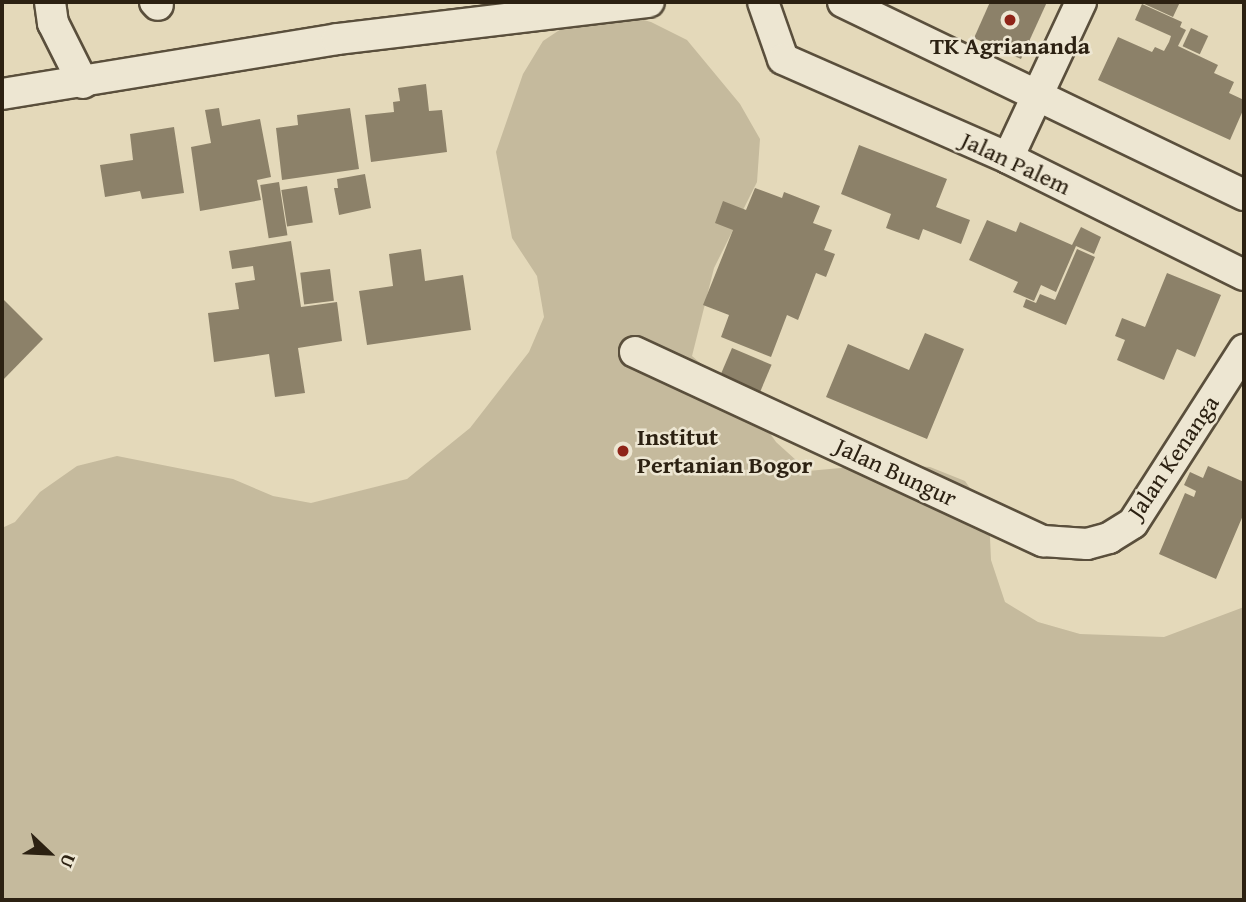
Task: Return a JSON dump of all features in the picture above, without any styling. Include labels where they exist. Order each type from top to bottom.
[{"type":"lane","points":[[50,2],[53,23],[83,82]]},
{"type":"lane","points":[[2,94],[531,8],[649,2]]},
{"type":"lane","name":"Jalan Palem","points":[[763,2],[783,59],[1008,158],[1244,275]]},
{"type":"lane","points":[[843,2],[1035,92],[1244,195]]},
{"type":"lane","points":[[1008,158],[1035,92],[1081,2]]},
{"type":"lane","name":"Jalan Kenanga","points":[[1043,541],[1087,544],[1109,538],[1133,523],[1244,350]]},
{"type":"lane","name":"Jalan Bungur","points":[[635,352],[1043,541]]},
{"type":"shaded area","points":[[614,12],[651,22],[687,40],[740,104],[760,139],[757,182],[714,268],[692,356],[752,408],[776,442],[808,471],[884,464],[930,467],[965,481],[989,515],[991,560],[1005,602],[1038,622],[1080,634],[1164,637],[1244,607],[1244,900],[2,900],[2,528],[15,522],[40,492],[77,466],[117,456],[233,479],[273,496],[311,503],[407,479],[470,428],[529,352],[544,317],[537,276],[512,238],[496,152],[523,74],[543,41],[576,19]]},
{"type":"building","name":"TK Agriananda","points":[[990,2],[1047,2],[1021,59],[974,38]]},
{"type":"building","points":[[1140,2],[1180,2],[1173,17]]},
{"type":"building","points":[[1142,4],[1182,22],[1180,27],[1186,30],[1178,46],[1218,65],[1214,73],[1234,82],[1229,93],[1244,100],[1244,108],[1230,140],[1098,80],[1118,37],[1152,52],[1155,47],[1164,51],[1171,36],[1135,20]]},
{"type":"building","points":[[1191,28],[1208,36],[1200,54],[1183,46]]},
{"type":"building","points":[[426,84],[429,111],[442,110],[447,152],[371,162],[365,115],[394,112],[393,102],[400,101],[398,88]]},
{"type":"building","points":[[219,108],[222,126],[260,119],[271,177],[257,180],[261,200],[200,211],[191,147],[211,143],[205,110]]},
{"type":"building","points":[[350,108],[359,169],[282,180],[276,128],[298,125],[297,115]]},
{"type":"building","points":[[174,127],[184,193],[142,199],[140,191],[105,197],[100,165],[133,160],[130,134]]},
{"type":"building","points":[[859,145],[947,179],[936,207],[970,220],[961,244],[923,229],[919,240],[886,228],[891,214],[841,194]]},
{"type":"building","points":[[365,174],[371,208],[339,215],[334,188],[338,188],[337,179]]},
{"type":"building","points":[[279,182],[287,235],[269,238],[260,185]]},
{"type":"building","points":[[307,186],[313,223],[287,227],[281,190]]},
{"type":"building","points":[[755,188],[782,198],[784,192],[820,206],[813,223],[832,230],[824,250],[835,254],[826,277],[816,273],[798,320],[787,315],[771,357],[721,337],[729,315],[703,305],[733,230],[715,223],[723,201],[746,210]]},
{"type":"building","points":[[987,220],[1016,232],[1020,222],[1072,245],[1081,227],[1101,237],[1094,254],[1076,246],[1056,292],[1041,285],[1034,301],[1013,292],[1018,282],[969,260]]},
{"type":"building","points":[[291,241],[301,307],[337,302],[342,341],[298,348],[305,393],[275,397],[269,354],[214,362],[208,313],[239,309],[235,283],[255,280],[253,266],[232,269],[229,251]]},
{"type":"building","points":[[421,249],[425,281],[463,275],[471,330],[367,345],[359,291],[393,286],[389,254]]},
{"type":"building","points":[[1077,249],[1095,257],[1066,325],[1023,307],[1026,299],[1036,303],[1040,294],[1055,300]]},
{"type":"building","points":[[330,269],[334,301],[304,304],[300,273]]},
{"type":"building","points":[[1167,273],[1221,295],[1195,357],[1177,349],[1164,380],[1117,360],[1125,340],[1115,336],[1122,318],[1145,327]]},
{"type":"building","points":[[2,298],[43,339],[2,381]]},
{"type":"building","points":[[925,333],[964,349],[927,439],[826,397],[848,344],[909,370]]},
{"type":"building","points":[[732,348],[772,365],[760,392],[720,376]]},
{"type":"building","points":[[1208,466],[1244,482],[1244,513],[1216,579],[1159,554],[1185,493],[1194,497],[1196,491],[1184,485],[1190,472],[1203,478]]},
{"type":"place","name":"TK Agriananda","points":[[1010,20]]},
{"type":"place","name":"Institut Pertanian Bogor","points":[[623,451]]}]
